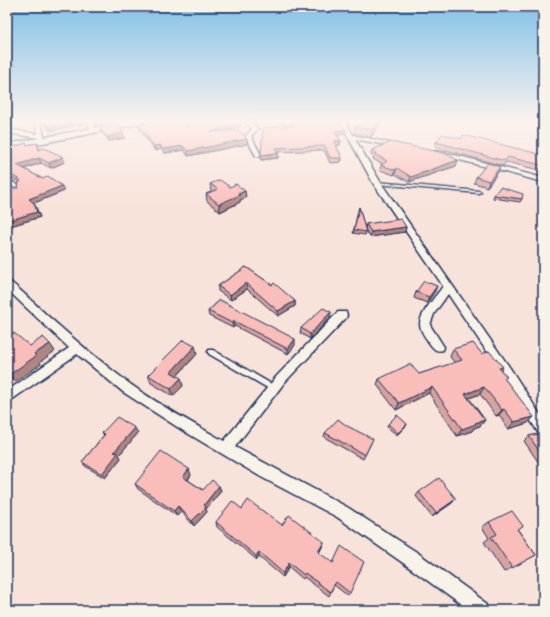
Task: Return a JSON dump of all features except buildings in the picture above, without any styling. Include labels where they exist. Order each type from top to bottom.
[{"type":"street","points":[[256,151],[258,155]]},
{"type":"street","points":[[359,151],[377,182],[506,371],[543,430]]},
{"type":"street","points":[[426,151],[461,158],[543,180]]},
{"type":"street","points":[[7,180],[17,189]]},
{"type":"street","points":[[7,283],[18,295],[77,348],[127,388],[225,449],[342,512],[482,610]]},
{"type":"street","points":[[439,347],[425,325],[426,318],[448,286]]},
{"type":"street","points":[[225,449],[272,388],[342,315]]},
{"type":"street","points":[[7,398],[77,348]]},
{"type":"lane","points":[[377,182],[479,192]]},
{"type":"lane","points":[[211,352],[272,388]]}]
